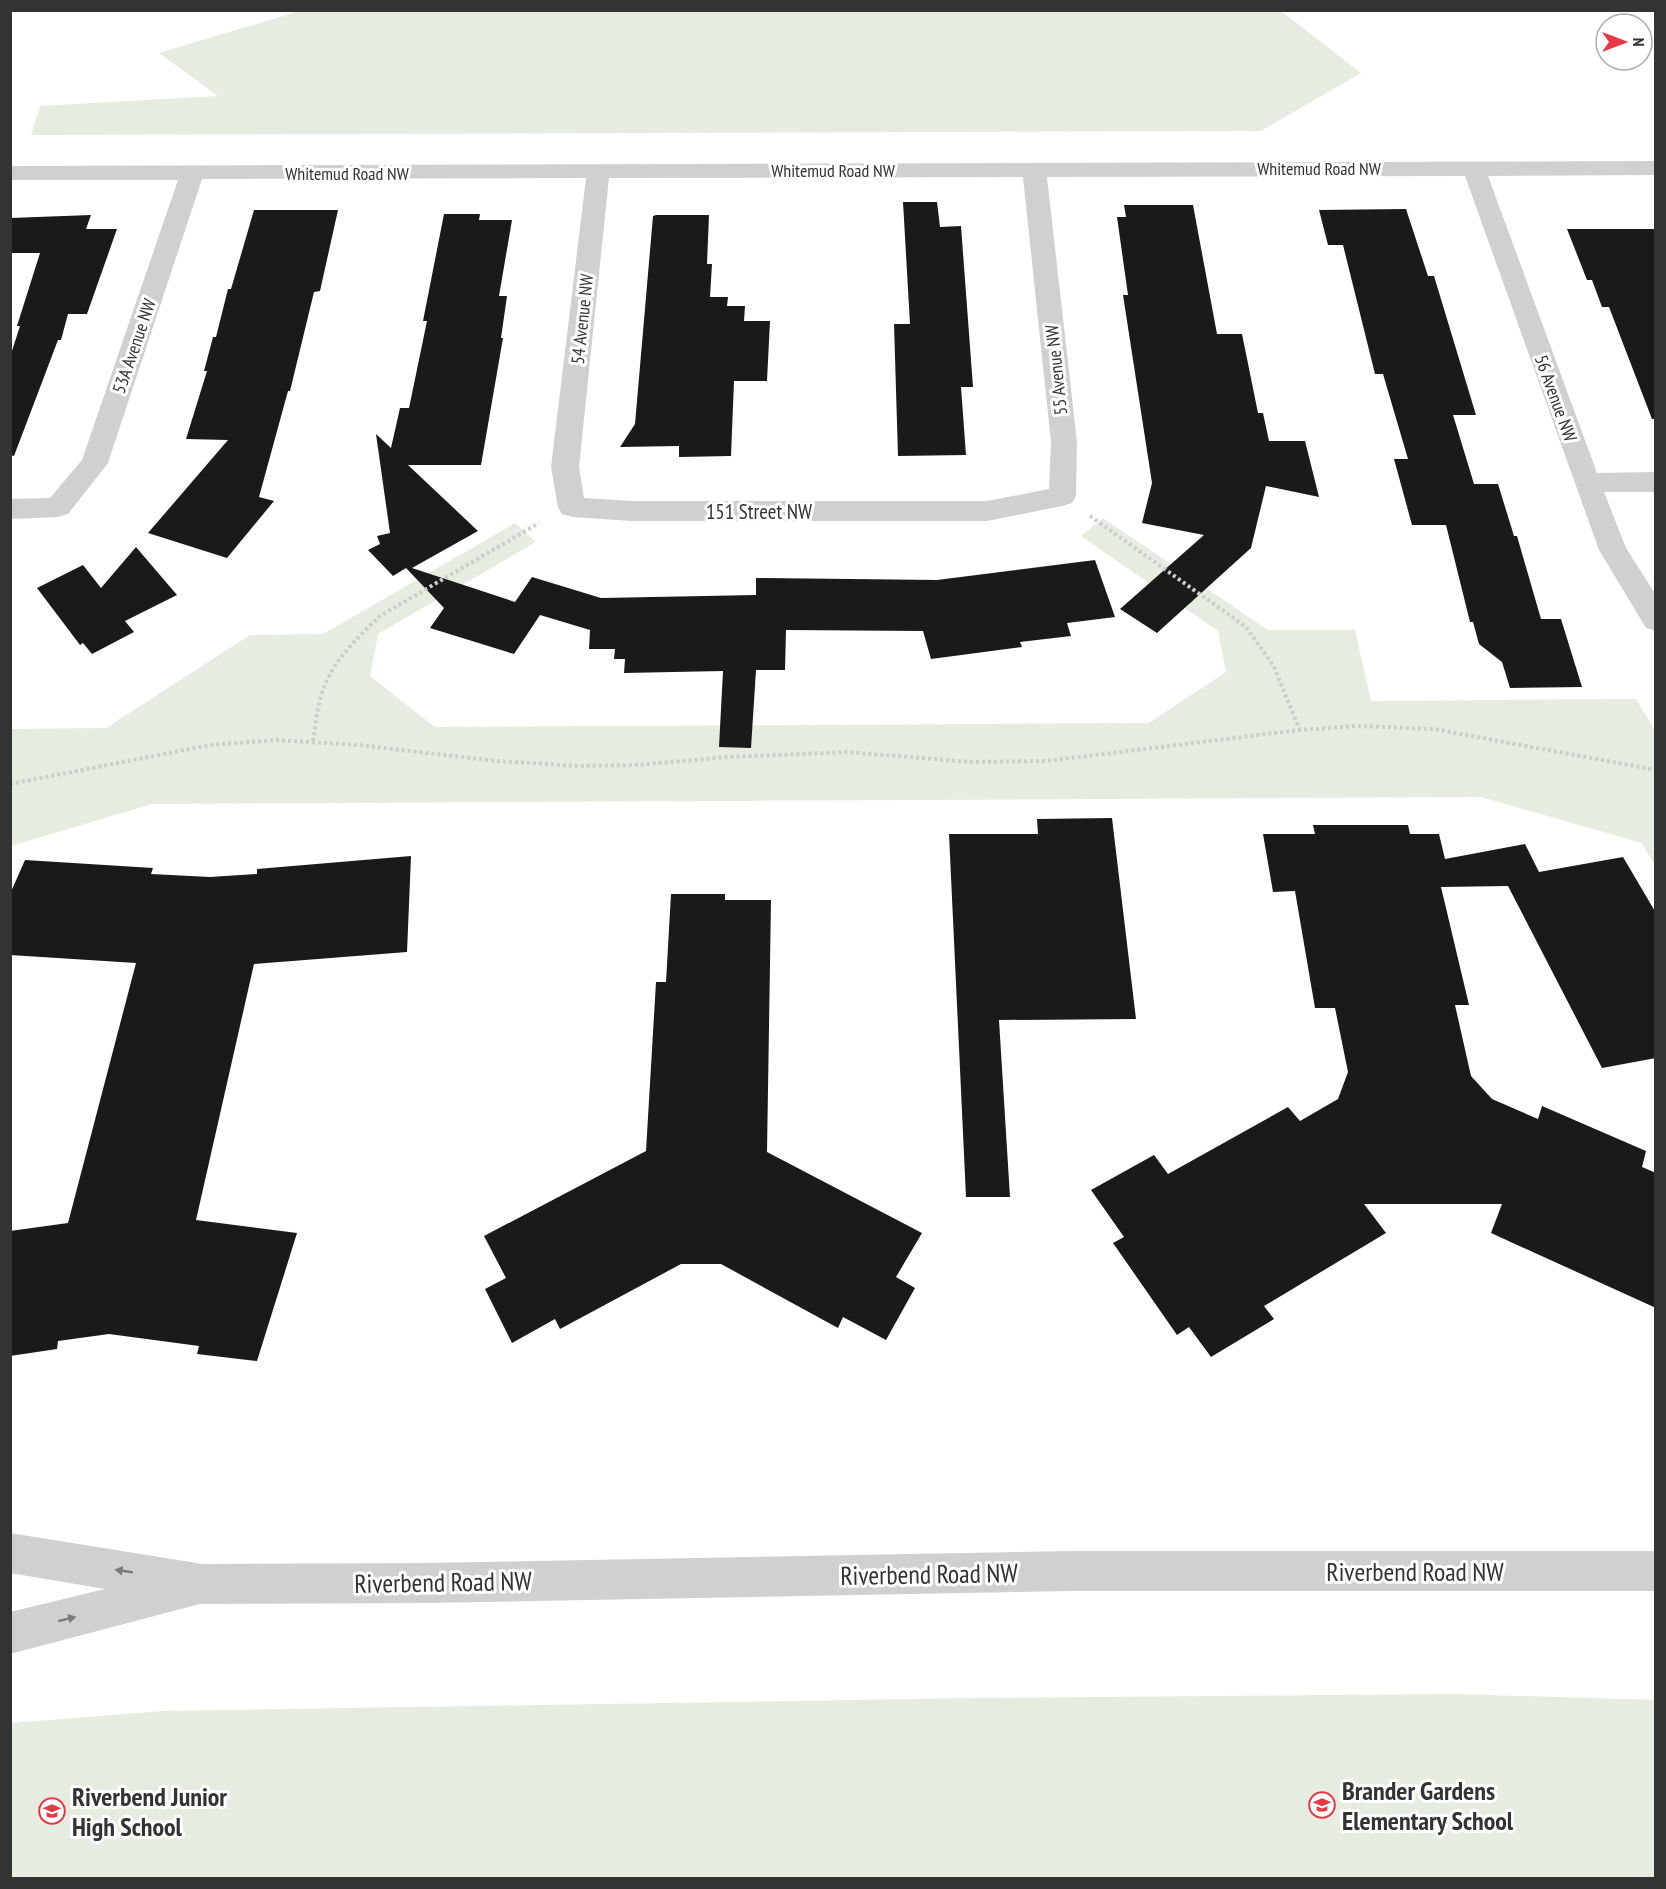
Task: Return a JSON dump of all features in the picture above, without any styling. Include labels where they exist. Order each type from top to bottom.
[{"type":"street","name":"Whitemud Road NW","points":[[10,173],[192,174],[1034,168],[1656,168]]},
{"type":"street","name":"55 Avenue NW","points":[[1034,168],[1064,441],[1062,496]]},
{"type":"street","name":"56 Avenue NW","points":[[1474,169],[1587,483],[1614,550],[1656,620]]},
{"type":"street","name":"54 Avenue NW","points":[[572,507],[565,467],[598,172]]},
{"type":"street","name":"53A Avenue NW","points":[[10,509],[58,507],[94,463],[192,174]]},
{"type":"street","points":[[1587,483],[1656,482]]},
{"type":"street","name":"151 Street NW","points":[[572,507],[632,511],[987,511],[1062,496]]},
{"type":"street","name":"Riverbend Road NW","points":[[10,1553],[203,1584],[436,1583],[1071,1571],[1656,1571]]},
{"type":"street","name":"Riverbend Road NW","points":[[10,1633],[203,1584]]},
{"type":"path","points":[[1062,496],[1246,627],[1273,665],[1300,730]]},
{"type":"path","points":[[312,741],[324,687],[360,634],[380,616],[530,528],[572,507]]},
{"type":"path","points":[[10,784],[210,745],[277,740],[312,741],[497,761],[577,766],[637,765],[728,757],[848,752],[970,762],[1035,762],[1300,730],[1357,726],[1434,729],[1656,770]]},
{"type":"shaded area","points":[[303,10],[1281,11],[1361,73],[1261,131],[31,135],[40,106],[218,96],[159,53]]},
{"type":"shaded area","points":[[1103,518],[1268,630],[1355,630],[1371,701],[1636,699],[1655,731],[1655,866],[1642,843],[1481,797],[152,804],[11,846],[11,729],[106,728],[250,635],[323,634],[515,523],[536,542],[378,634],[370,676],[435,727],[1149,723],[1226,672],[1218,631],[1081,536]]},
{"type":"shaded area","points":[[1455,1694],[1655,1700],[1655,1878],[11,1878],[11,1723],[164,1711],[978,1698]]},
{"type":"building","points":[[903,202],[937,202],[940,227],[961,226],[973,387],[961,387],[966,455],[898,456],[894,324],[910,324]]},
{"type":"building","points":[[1124,205],[1193,205],[1217,334],[1242,334],[1258,413],[1263,413],[1269,441],[1305,441],[1319,497],[1266,486],[1251,548],[1157,633],[1120,609],[1204,535],[1142,523],[1152,483],[1123,295],[1128,295],[1117,217],[1126,217]]},
{"type":"building","points":[[1406,209],[1428,276],[1434,276],[1476,415],[1453,415],[1474,484],[1498,484],[1514,536],[1517,536],[1541,619],[1561,619],[1582,687],[1510,688],[1502,662],[1479,644],[1473,622],[1470,622],[1446,525],[1412,525],[1394,459],[1408,459],[1383,374],[1375,374],[1343,245],[1328,245],[1319,210]]},
{"type":"building","points":[[254,210],[338,210],[320,291],[314,292],[290,391],[288,391],[259,497],[274,501],[227,558],[148,533],[228,440],[186,439],[207,371],[204,371],[213,337],[216,337],[228,289],[231,289]]},
{"type":"building","points":[[444,214],[480,214],[479,220],[512,220],[499,296],[507,296],[501,338],[503,338],[481,465],[408,465],[478,531],[412,568],[515,602],[532,577],[601,598],[756,595],[756,578],[937,580],[1095,560],[1115,617],[1067,623],[1071,636],[1020,642],[1022,647],[931,659],[923,631],[786,630],[785,670],[756,670],[751,748],[719,747],[723,671],[624,673],[625,659],[614,659],[615,649],[589,649],[590,630],[540,615],[514,654],[430,628],[444,608],[406,568],[393,576],[368,550],[380,544],[377,536],[390,533],[376,434],[391,448],[400,408],[409,408],[427,321],[423,321]]},
{"type":"building","points":[[91,215],[86,229],[117,229],[87,314],[68,314],[61,340],[58,340],[14,456],[10,455],[10,357],[20,326],[17,326],[40,253],[10,253],[10,218]]},
{"type":"building","points":[[709,215],[707,264],[712,264],[710,297],[728,297],[727,306],[745,306],[744,321],[770,321],[767,381],[734,381],[731,456],[679,457],[679,446],[620,447],[635,424],[653,216]]},
{"type":"building","points":[[1567,229],[1656,229],[1656,419],[1652,419],[1609,307],[1602,307],[1592,280],[1587,280]]},
{"type":"building","points":[[136,547],[177,595],[125,621],[134,632],[92,654],[83,643],[80,645],[37,588],[83,565],[101,588]]},
{"type":"building","points":[[1112,818],[1136,1019],[999,1020],[1010,1197],[966,1197],[949,834],[1038,834],[1037,819]]},
{"type":"building","points":[[1313,825],[1408,825],[1410,834],[1439,834],[1445,859],[1525,844],[1539,872],[1623,857],[1656,913],[1656,1058],[1602,1068],[1508,886],[1441,887],[1469,1005],[1455,1005],[1471,1076],[1492,1099],[1538,1119],[1542,1106],[1646,1151],[1642,1167],[1656,1173],[1656,1308],[1491,1233],[1502,1204],[1364,1204],[1386,1233],[1264,1306],[1274,1319],[1211,1357],[1189,1327],[1177,1335],[1113,1243],[1124,1237],[1091,1190],[1154,1155],[1168,1174],[1288,1107],[1300,1121],[1338,1099],[1348,1072],[1335,1008],[1315,1008],[1295,891],[1273,892],[1263,834],[1315,834]]},
{"type":"building","points":[[411,856],[407,952],[254,964],[196,1220],[297,1233],[257,1361],[197,1354],[199,1346],[109,1334],[58,1341],[57,1349],[10,1356],[10,1231],[68,1223],[136,963],[10,955],[10,894],[25,860],[153,868],[151,874],[210,877],[257,874],[257,869]]},
{"type":"building","points":[[671,894],[725,894],[725,900],[771,900],[767,1152],[922,1233],[896,1277],[915,1288],[886,1340],[843,1317],[838,1328],[721,1264],[681,1264],[560,1329],[555,1319],[512,1343],[485,1289],[506,1278],[484,1236],[646,1151],[656,982],[666,982]]},
{"type":"place","name":"Brander Gardens Elementary School","points":[[1322,1805]]},
{"type":"place","name":"Riverbend Junior High School","points":[[52,1811]]}]
